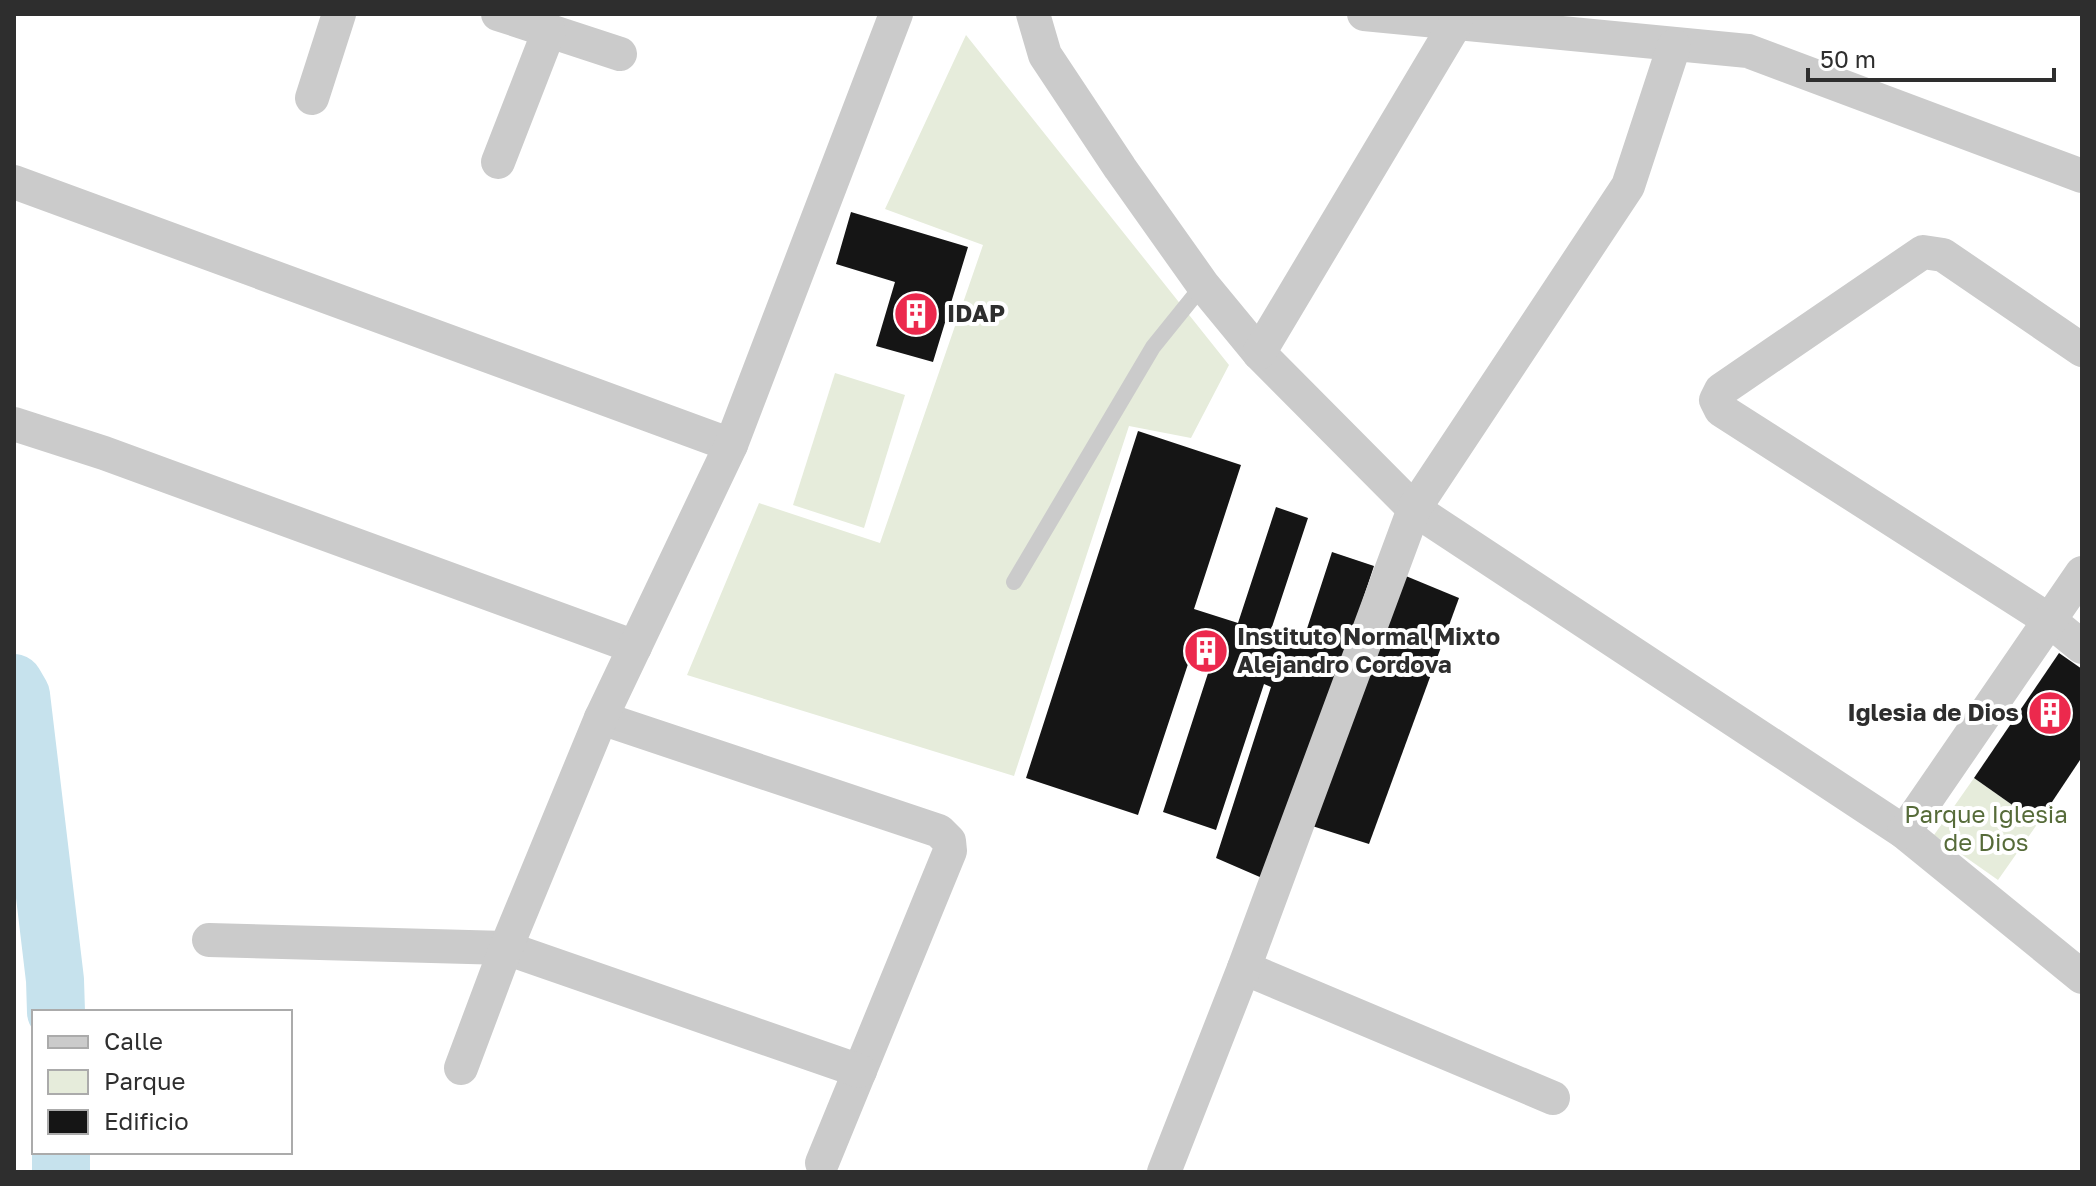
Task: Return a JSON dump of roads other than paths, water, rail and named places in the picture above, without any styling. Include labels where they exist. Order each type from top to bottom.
[{"type":"street","points":[[312,98],[339,14]]},
{"type":"street","points":[[498,14],[620,54]]},
{"type":"street","points":[[461,1068],[506,948],[601,718],[731,445],[896,14]]},
{"type":"street","points":[[1033,14],[1045,55],[1203,285],[1259,353],[1414,509],[1904,832],[2082,977]]},
{"type":"street","points":[[1364,14],[1748,51],[2082,176]]},
{"type":"street","points":[[1259,353],[1456,23]]},
{"type":"street","points":[[498,162],[549,31]]},
{"type":"street","points":[[1164,1172],[1244,968],[1414,509],[1628,186],[1674,46]]},
{"type":"street","points":[[14,182],[731,445]]},
{"type":"street","points":[[2082,350],[1943,255],[1923,252],[1721,390],[1716,400],[1721,410],[2049,620],[2082,647]]},
{"type":"street","points":[[14,424],[119,458],[635,647]]},
{"type":"street","points":[[1904,832],[2082,573]]},
{"type":"street","points":[[601,718],[939,831],[949,841],[950,851],[822,1163]]},
{"type":"street","points":[[209,940],[506,948],[860,1071]]},
{"type":"street","points":[[1244,968],[1553,1098]]},
{"type":"lane","points":[[1014,582],[1153,347],[1203,285]]},
{"type":"waterway","points":[[14,683],[21,695],[56,1010]]},
{"type":"waterway","points":[[61,1154],[61,1172]]},
{"type":"place","name":"IDAP","points":[[916,314]]},
{"type":"place","name":"Instituto Normal Mixto Alejandro Cordova","points":[[1206,651]]},
{"type":"place","name":"Iglesia de Dios","points":[[2050,713]]},
{"type":"park label","name":"Parque Iglesia de Dios","points":[[1986,829]]}]
